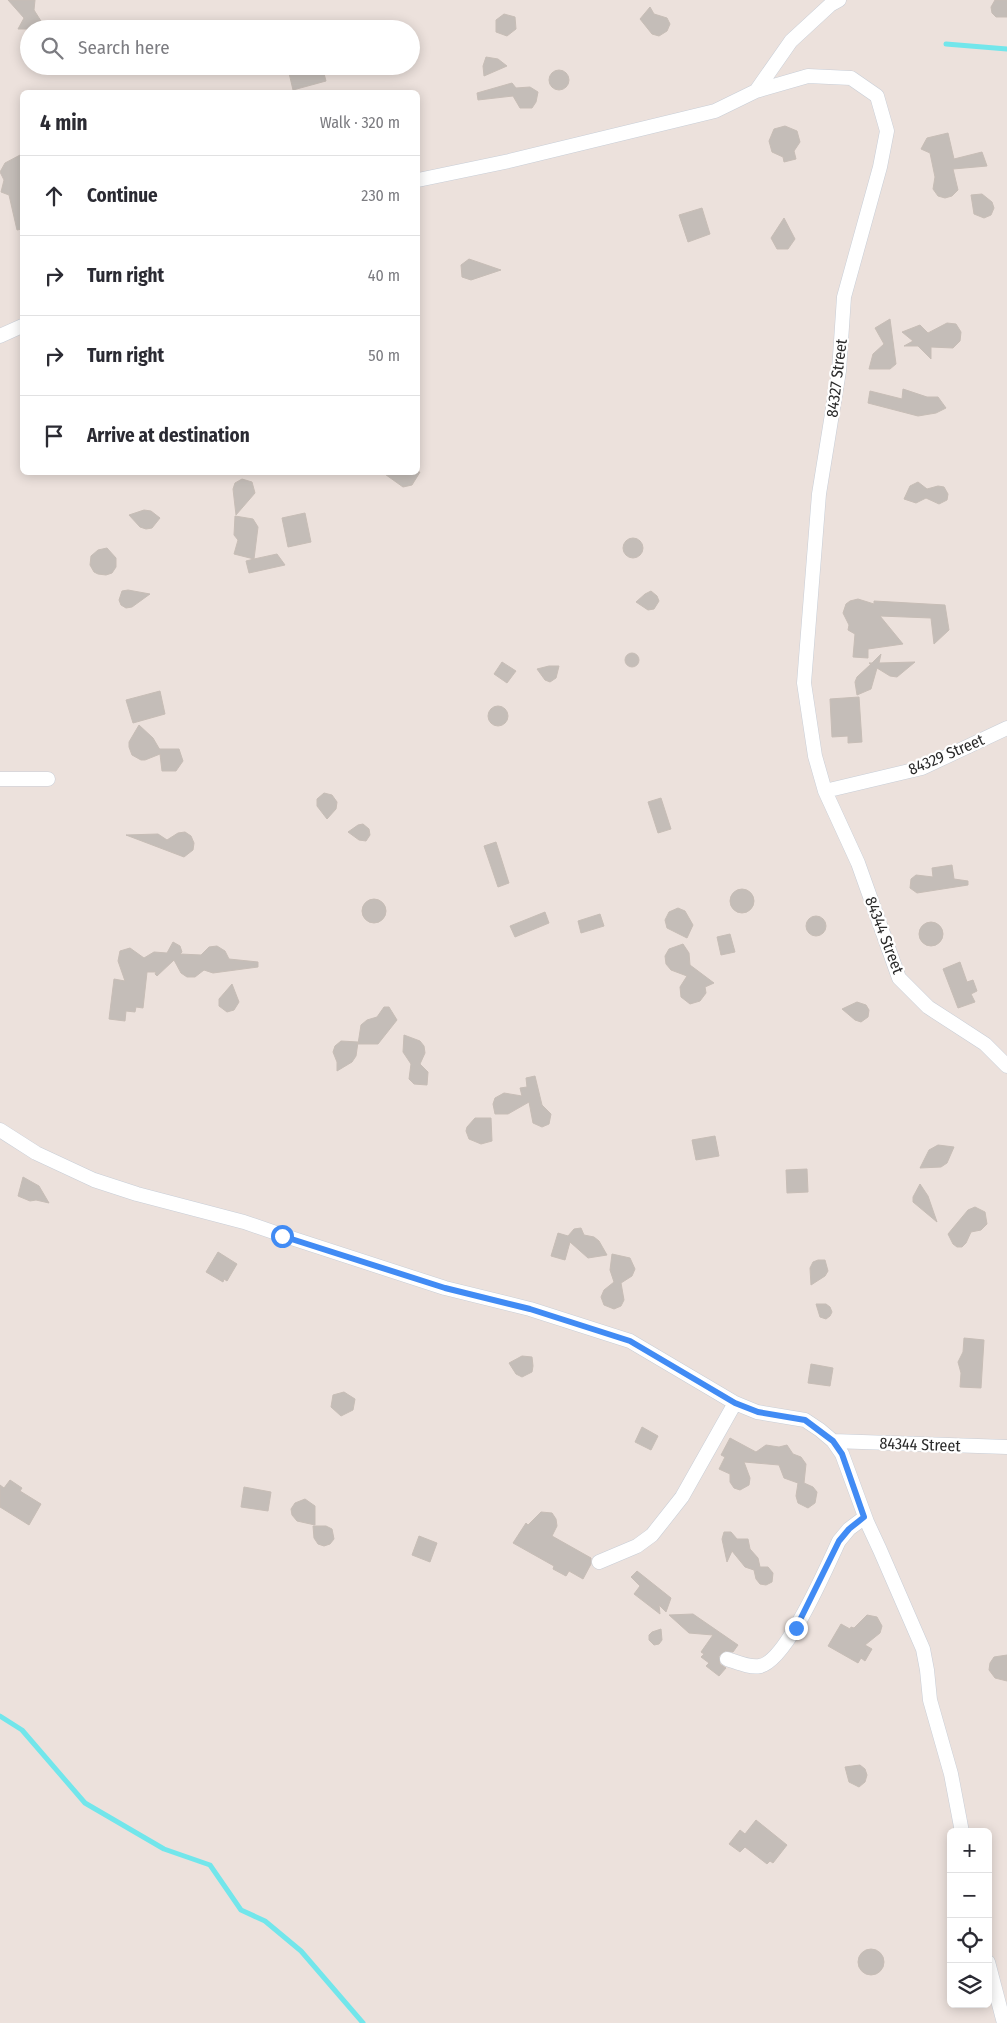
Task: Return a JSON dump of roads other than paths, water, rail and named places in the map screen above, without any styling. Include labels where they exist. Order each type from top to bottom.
[{"type":"street","points":[[756,90],[791,41],[830,5],[839,0]]},
{"type":"street","name":"84327 Street","points":[[420,180],[509,161],[714,111],[756,90],[808,76],[851,78],[877,96],[886,131],[880,167],[844,297],[839,371],[819,494],[804,683],[815,756],[825,792]]},
{"type":"street","points":[[0,336],[20,327]]},
{"type":"street","name":"84329 Street","points":[[825,792],[922,768],[1007,728]]},
{"type":"street","points":[[0,779],[48,779]]},
{"type":"street","name":"84344 Street","points":[[825,792],[858,863],[900,978],[928,1007],[985,1044],[1007,1066]]},
{"type":"street","points":[[0,1130],[36,1153],[94,1180],[129,1192],[244,1222],[445,1288],[530,1309],[630,1341],[735,1403],[758,1412],[805,1420],[833,1441],[849,1470],[864,1517],[923,1649],[930,1700],[951,1774],[961,1828]]},
{"type":"street","points":[[599,1562],[637,1546],[652,1535],[682,1496],[735,1403]]},
{"type":"street","name":"84344 Street","points":[[833,1441],[1007,1447]]},
{"type":"street","points":[[727,1659],[751,1667],[762,1666],[771,1662],[796,1628],[839,1541],[849,1529],[864,1517]]},
{"type":"street","points":[[988,1963],[1004,2023]]},
{"type":"waterway","points":[[946,44],[1007,49]]},
{"type":"waterway","points":[[0,1716],[22,1730],[85,1803],[164,1849],[210,1865],[241,1910],[265,1921],[301,1951],[363,2023]]}]
